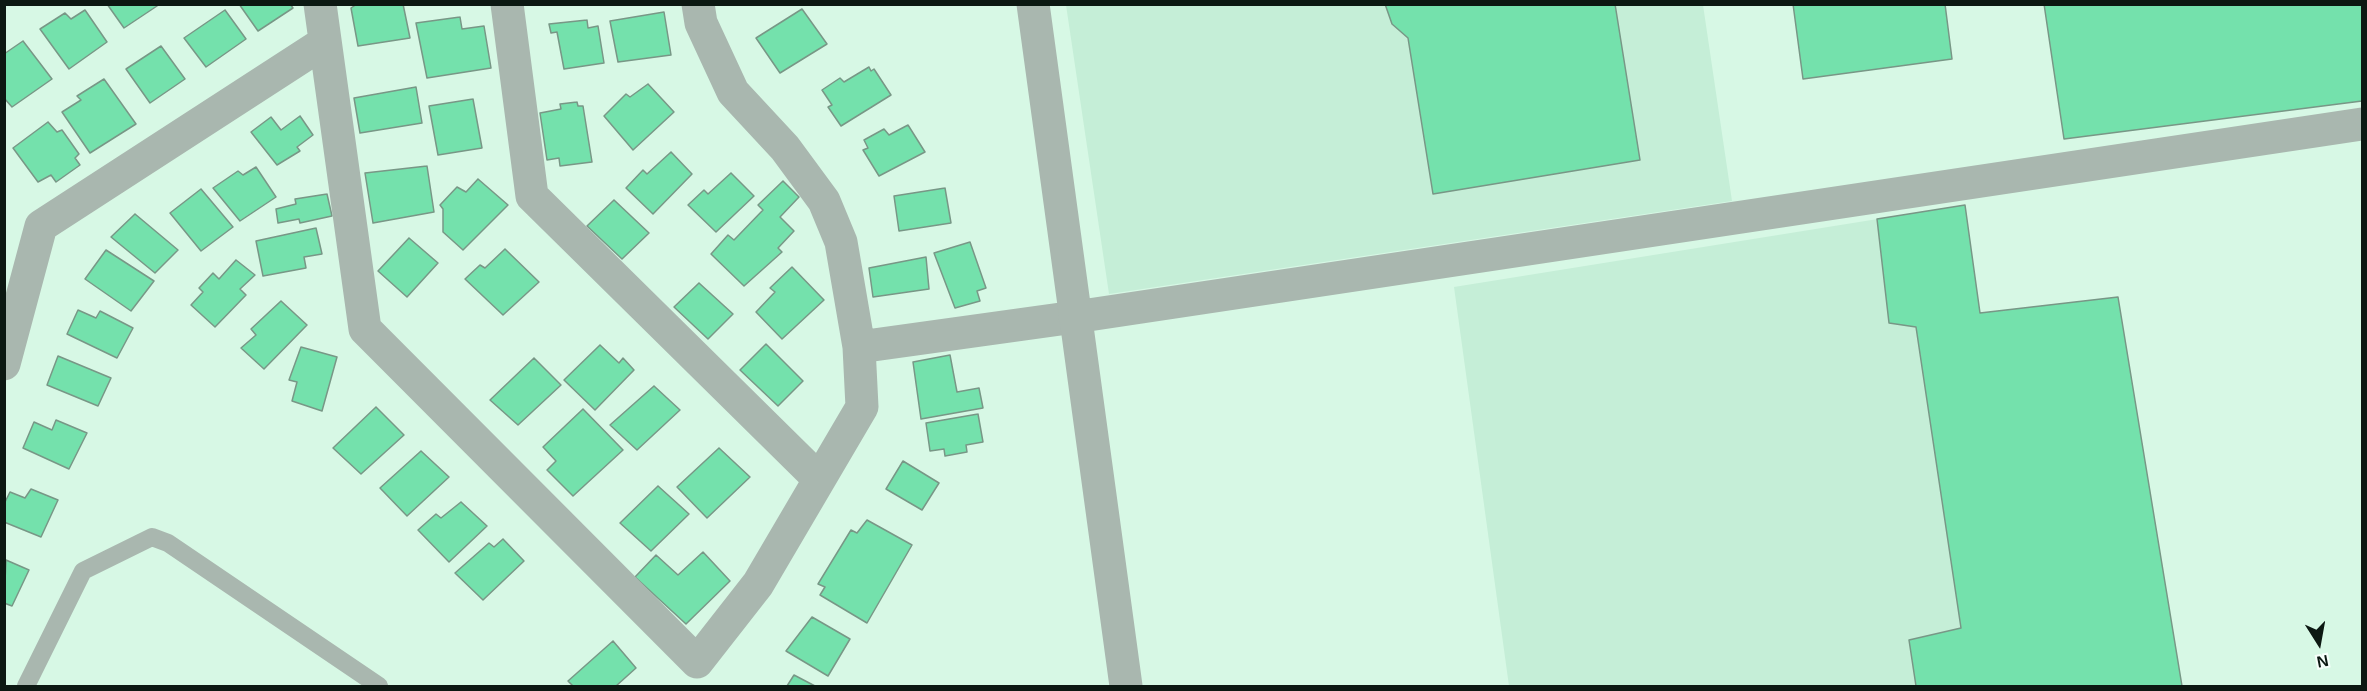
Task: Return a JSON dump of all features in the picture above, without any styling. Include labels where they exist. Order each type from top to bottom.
[{"type":"street","points":[[320,4],[364,329],[697,662],[758,584],[862,407],[859,346],[841,242],[824,201],[785,148],[733,92],[701,23],[698,4]]},
{"type":"street","points":[[507,4],[532,196],[819,479]]},
{"type":"street","points":[[1033,4],[1126,687]]},
{"type":"street","points":[[4,364],[40,226],[325,42]]},
{"type":"street","points":[[859,346],[1075,316],[2362,124]]},
{"type":"lane","points":[[26,687],[83,571],[152,537],[168,543],[379,687]]},
{"type":"shaded area","points":[[1066,5],[1703,5],[1732,201],[1109,294]]},
{"type":"shaded area","points":[[1965,205],[1980,313],[2118,297],[2182,686],[1509,686],[1454,287]]},
{"type":"building","points":[[107,4],[160,4],[124,28]]},
{"type":"building","points":[[239,4],[290,4],[293,8],[258,31]]},
{"type":"building","points":[[357,4],[403,4],[410,38],[358,46],[351,8]]},
{"type":"building","points":[[1385,4],[1615,4],[1640,160],[1433,194],[1408,38],[1392,24]]},
{"type":"building","points":[[1793,4],[1945,4],[1952,59],[1803,79]]},
{"type":"building","points":[[2044,4],[2362,4],[2362,101],[2064,139]]},
{"type":"building","points":[[802,9],[827,44],[780,73],[756,38]]},
{"type":"building","points":[[85,10],[107,42],[69,69],[40,29],[65,13],[71,19]]},
{"type":"building","points":[[225,10],[246,39],[206,67],[184,38]]},
{"type":"building","points":[[664,12],[671,55],[618,62],[610,21]]},
{"type":"building","points":[[460,17],[462,29],[484,26],[491,68],[427,78],[416,23]]},
{"type":"building","points":[[587,20],[588,28],[598,26],[604,63],[564,69],[557,32],[551,33],[549,24]]},
{"type":"building","points":[[23,41],[52,79],[12,107],[4,98],[4,54]]},
{"type":"building","points":[[161,46],[185,79],[150,103],[126,69]]},
{"type":"building","points":[[869,67],[871,71],[874,69],[891,95],[841,126],[828,107],[832,105],[822,90],[840,78],[844,82]]},
{"type":"building","points":[[104,79],[136,124],[90,153],[62,112],[81,100],[77,96]]},
{"type":"building","points":[[648,84],[674,112],[633,150],[604,116],[626,94],[630,97]]},
{"type":"building","points":[[416,87],[422,123],[360,133],[354,98]]},
{"type":"building","points":[[473,99],[482,148],[438,155],[429,106]]},
{"type":"building","points":[[577,102],[578,106],[583,106],[592,162],[560,166],[559,158],[547,160],[540,113],[561,109],[560,104]]},
{"type":"building","points":[[300,116],[313,135],[297,147],[300,151],[277,165],[251,132],[271,117],[281,130]]},
{"type":"building","points":[[48,122],[57,132],[62,130],[79,154],[75,158],[80,165],[56,182],[51,175],[38,182],[13,148]]},
{"type":"building","points":[[908,125],[925,152],[879,176],[863,150],[868,148],[864,140],[884,129],[889,135]]},
{"type":"building","points":[[671,152],[692,174],[653,214],[626,188],[643,170],[647,174]]},
{"type":"building","points":[[427,166],[434,212],[373,223],[365,173]]},
{"type":"building","points":[[256,167],[276,197],[240,221],[213,188],[238,171],[243,175]]},
{"type":"building","points":[[731,173],[754,196],[716,232],[688,205],[704,190],[708,194]]},
{"type":"building","points":[[478,179],[508,205],[463,250],[443,232],[443,209],[440,205],[457,187],[466,192]]},
{"type":"building","points":[[783,181],[799,197],[780,217],[794,231],[778,248],[782,252],[744,286],[711,254],[728,235],[734,240],[763,210],[758,205]]},
{"type":"building","points":[[945,188],[951,223],[899,231],[894,196]]},
{"type":"building","points":[[201,189],[233,227],[201,251],[170,213]]},
{"type":"building","points":[[327,194],[332,216],[300,223],[299,219],[278,223],[276,209],[296,204],[295,199]]},
{"type":"building","points":[[614,200],[649,233],[622,259],[587,226]]},
{"type":"building","points":[[1965,205],[1980,313],[2118,297],[2182,686],[1916,686],[1909,640],[1961,628],[1916,327],[1889,323],[1877,219]]},
{"type":"building","points":[[135,214],[178,250],[155,273],[111,237]]},
{"type":"building","points":[[316,228],[322,254],[304,257],[306,268],[263,276],[256,241]]},
{"type":"building","points":[[409,238],[438,263],[407,297],[378,271]]},
{"type":"building","points":[[970,242],[986,288],[977,291],[980,301],[955,308],[934,253]]},
{"type":"building","points":[[505,249],[539,282],[503,315],[465,279],[480,265],[485,268]]},
{"type":"building","points":[[106,250],[154,281],[131,311],[85,279]]},
{"type":"building","points":[[926,257],[929,289],[873,297],[869,268]]},
{"type":"building","points":[[236,260],[255,275],[240,289],[246,295],[215,327],[191,305],[203,292],[199,288],[213,273],[219,279]]},
{"type":"building","points":[[792,267],[824,300],[782,339],[756,312],[775,292],[770,288]]},
{"type":"building","points":[[699,283],[733,314],[708,339],[674,307]]},
{"type":"building","points":[[281,301],[307,325],[264,369],[241,348],[256,335],[251,329]]},
{"type":"building","points":[[78,310],[96,318],[100,311],[133,328],[117,358],[67,334]]},
{"type":"building","points":[[766,344],[803,381],[778,406],[740,370]]},
{"type":"building","points":[[600,345],[619,363],[623,358],[634,370],[595,410],[564,380]]},
{"type":"building","points":[[301,347],[337,357],[322,411],[292,401],[297,382],[289,380]]},
{"type":"building","points":[[950,355],[957,392],[979,388],[983,408],[921,419],[913,362]]},
{"type":"building","points":[[58,356],[111,378],[98,406],[47,385]]},
{"type":"building","points":[[534,358],[561,385],[518,425],[490,400]]},
{"type":"building","points":[[654,386],[680,410],[637,450],[610,425]]},
{"type":"building","points":[[376,407],[404,435],[361,474],[333,448]]},
{"type":"building","points":[[583,409],[623,450],[573,496],[547,470],[556,461],[543,447]]},
{"type":"building","points":[[978,414],[983,442],[966,445],[967,452],[945,456],[944,449],[930,451],[926,423]]},
{"type":"building","points":[[56,420],[87,433],[69,469],[23,448],[34,422],[52,430]]},
{"type":"building","points":[[719,448],[750,477],[707,518],[677,487]]},
{"type":"building","points":[[421,451],[449,477],[407,516],[380,488]]},
{"type":"building","points":[[903,461],[939,483],[922,510],[886,489]]},
{"type":"building","points":[[658,486],[689,514],[651,551],[620,523]]},
{"type":"building","points":[[31,489],[58,500],[41,537],[4,522],[4,504],[10,492],[25,498]]},
{"type":"building","points":[[461,502],[487,526],[449,562],[418,530],[436,514],[441,518]]},
{"type":"building","points":[[867,520],[912,545],[867,623],[820,595],[825,587],[818,584],[851,530],[857,533]]},
{"type":"building","points":[[503,539],[524,561],[483,600],[455,573],[489,543],[494,547]]},
{"type":"building","points":[[703,552],[730,581],[686,624],[635,577],[656,555],[678,575]]},
{"type":"building","points":[[6,560],[29,570],[12,606],[4,603]]},
{"type":"building","points":[[812,617],[850,639],[828,676],[786,651]]},
{"type":"building","points":[[613,641],[636,668],[616,686],[573,686],[568,681]]},
{"type":"building","points":[[794,675],[815,686],[787,686]]}]
